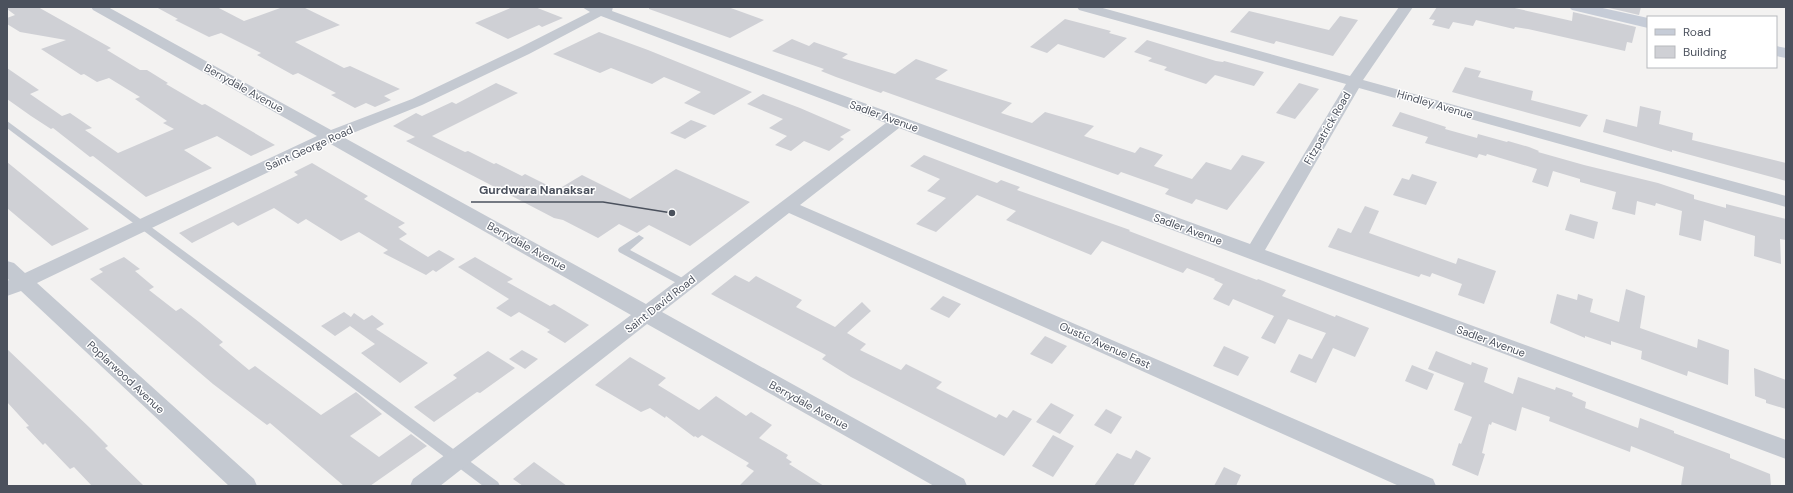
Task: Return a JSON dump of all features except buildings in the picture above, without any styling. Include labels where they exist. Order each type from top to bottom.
[{"type":"street","name":"Berrydale Avenue","points":[[98,7],[955,486]]},
{"type":"street","name":"Hindley Avenue","points":[[1084,7],[1786,202]]},
{"type":"street","name":"Fitzpatrick Road","points":[[1254,253],[1354,82],[1406,7]]},
{"type":"street","points":[[1577,7],[1647,23]]},
{"type":"street","name":"Saint George Road","points":[[12,279],[142,225],[331,136],[417,102],[524,51],[600,8]]},
{"type":"street","name":"Sadler Avenue","points":[[600,8],[898,121],[1786,450]]},
{"type":"street","name":"Saint David Road","points":[[422,486],[686,284],[786,205],[898,121]]},
{"type":"street","name":"Oustic Avenue East","points":[[786,205],[1424,486]]},
{"type":"street","name":"Poplarwood Avenue","points":[[12,279],[245,486]]},
{"type":"lane","points":[[7,124],[493,486]]},
{"type":"lane","points":[[639,238],[623,250],[686,284]]},
{"type":"place","name":"Gurdwara Nanaksar","points":[[672,213]]}]
